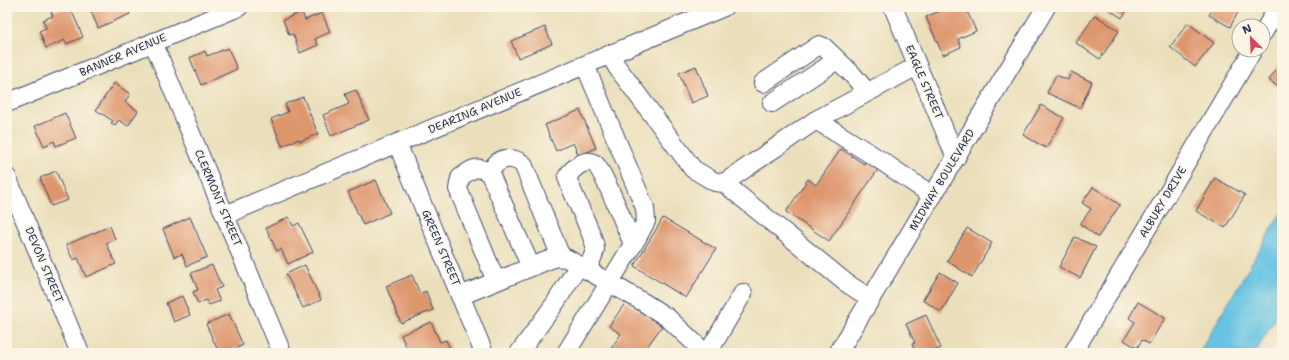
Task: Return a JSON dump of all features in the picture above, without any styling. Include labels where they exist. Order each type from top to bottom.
[{"type":"street","name":"BANNER AVENUE","points":[[7,103],[238,7]]},
{"type":"street","name":"DEARING AVENUE","points":[[225,215],[724,7]]},
{"type":"street","name":"EAGLE STREET","points":[[893,7],[956,158]]},
{"type":"street","name":"MIDWAY BOULEVARD","points":[[838,353],[1046,7]]},
{"type":"street","points":[[1271,19],[1278,7]]},
{"type":"street","name":"CLERMONT STREET","points":[[153,42],[282,353]]},
{"type":"street","points":[[763,83],[819,44],[852,74],[866,92]]},
{"type":"street","points":[[610,55],[617,67],[693,169],[715,182],[724,183],[845,282],[871,299]]},
{"type":"street","name":"ALBURY DRIVE","points":[[1073,353],[1248,58]]},
{"type":"street","points":[[772,103],[837,60]]},
{"type":"street","points":[[566,353],[634,244],[646,221],[645,208],[585,65]]},
{"type":"street","points":[[724,183],[816,120],[917,66]]},
{"type":"street","points":[[816,120],[880,160],[933,196]]},
{"type":"street","name":"GREEN STREET","points":[[397,143],[484,353]]},
{"type":"street","points":[[490,174],[495,165],[509,158],[516,159],[523,164],[561,258]]},
{"type":"street","points":[[519,353],[595,249],[593,239],[573,195],[567,177],[572,169],[581,164],[591,162],[596,164],[603,175],[634,244]]},
{"type":"street","points":[[496,281],[458,189],[460,178],[476,168],[484,169],[490,174],[531,266]]},
{"type":"street","name":"DEVON STREET","points":[[7,177],[80,353]]},
{"type":"street","points":[[460,296],[556,257],[566,258],[668,318],[706,353],[744,293]]},
{"type":"water","points":[[1282,211],[1282,307],[1255,353],[1199,353]]},
{"type":"building","points":[[64,7],[70,7],[83,37],[66,44],[65,40],[46,48],[39,31],[46,28],[43,20],[53,16],[51,12]]},
{"type":"building","points":[[99,7],[127,7],[130,14],[98,28],[91,11]]},
{"type":"building","points":[[949,7],[965,7],[976,31],[958,39],[961,47],[943,55],[926,17]]},
{"type":"building","points":[[1105,7],[1129,7],[1122,18]]},
{"type":"building","points":[[1214,7],[1241,7],[1235,18],[1231,18],[1230,27],[1209,15]]},
{"type":"building","points":[[302,12],[305,20],[322,13],[330,32],[315,39],[318,45],[300,53],[293,34],[289,35],[283,20]]},
{"type":"building","points":[[1095,15],[1119,31],[1100,59],[1076,43]]},
{"type":"building","points":[[1188,23],[1214,43],[1195,67],[1170,47]]},
{"type":"building","points":[[545,27],[552,44],[518,58],[511,41]]},
{"type":"building","points":[[228,48],[237,69],[201,85],[190,58],[205,51],[207,56]]},
{"type":"building","points":[[1282,61],[1282,90],[1269,80]]},
{"type":"building","points":[[696,66],[708,96],[691,103],[679,73]]},
{"type":"building","points":[[1071,72],[1092,82],[1080,108],[1047,93],[1056,75],[1068,80]]},
{"type":"building","points":[[114,83],[130,94],[125,102],[138,111],[128,126],[119,120],[115,125],[111,123],[113,121],[96,110]]},
{"type":"building","points":[[356,90],[369,120],[331,136],[323,115],[349,104],[345,94]]},
{"type":"building","points":[[303,97],[318,134],[300,141],[299,139],[282,146],[271,119],[288,112],[285,104]]},
{"type":"building","points":[[1041,105],[1064,118],[1046,148],[1023,135]]},
{"type":"building","points":[[580,110],[596,148],[579,156],[573,143],[556,151],[545,125]]},
{"type":"building","points":[[65,113],[76,138],[56,146],[54,141],[44,146],[35,126]]},
{"type":"building","points":[[841,149],[864,164],[869,157],[881,165],[829,241],[786,212],[808,179],[816,185]]},
{"type":"building","points":[[56,171],[68,200],[51,206],[40,178]]},
{"type":"building","points":[[1215,178],[1245,195],[1225,228],[1196,211]]},
{"type":"building","points":[[376,180],[390,213],[363,225],[348,192]]},
{"type":"building","points":[[1093,187],[1120,205],[1098,237],[1080,224],[1091,209],[1082,203]]},
{"type":"building","points":[[190,217],[207,257],[187,266],[182,254],[174,257],[163,229]]},
{"type":"building","points":[[289,217],[293,226],[299,223],[313,252],[288,264],[281,249],[277,251],[266,228]]},
{"type":"building","points":[[663,218],[716,249],[686,298],[634,266]]},
{"type":"building","points":[[110,226],[115,239],[106,243],[116,264],[86,277],[78,258],[73,260],[66,245]]},
{"type":"building","points":[[967,228],[992,243],[972,277],[947,261]]},
{"type":"building","points":[[1075,237],[1096,247],[1080,278],[1059,267]]},
{"type":"building","points":[[212,265],[222,287],[215,290],[220,301],[209,305],[206,300],[198,304],[193,292],[198,290],[191,273]]},
{"type":"building","points":[[305,265],[321,300],[303,308],[286,274]]},
{"type":"building","points":[[940,272],[958,283],[941,312],[923,300]]},
{"type":"building","points":[[412,275],[420,294],[426,291],[433,310],[401,323],[386,286]]},
{"type":"building","points":[[182,296],[190,315],[174,322],[166,303]]},
{"type":"building","points":[[626,302],[662,326],[647,347],[655,353],[608,353],[621,334],[609,326]]},
{"type":"building","points":[[1138,302],[1165,318],[1149,344],[1142,340],[1137,348],[1124,340],[1135,322],[1129,318]]},
{"type":"building","points":[[229,314],[243,345],[226,353],[219,353],[206,324]]},
{"type":"building","points":[[926,315],[941,348],[930,353],[916,353],[912,344],[915,343],[906,324]]},
{"type":"building","points":[[431,322],[440,342],[446,340],[452,353],[409,353],[401,335]]}]
